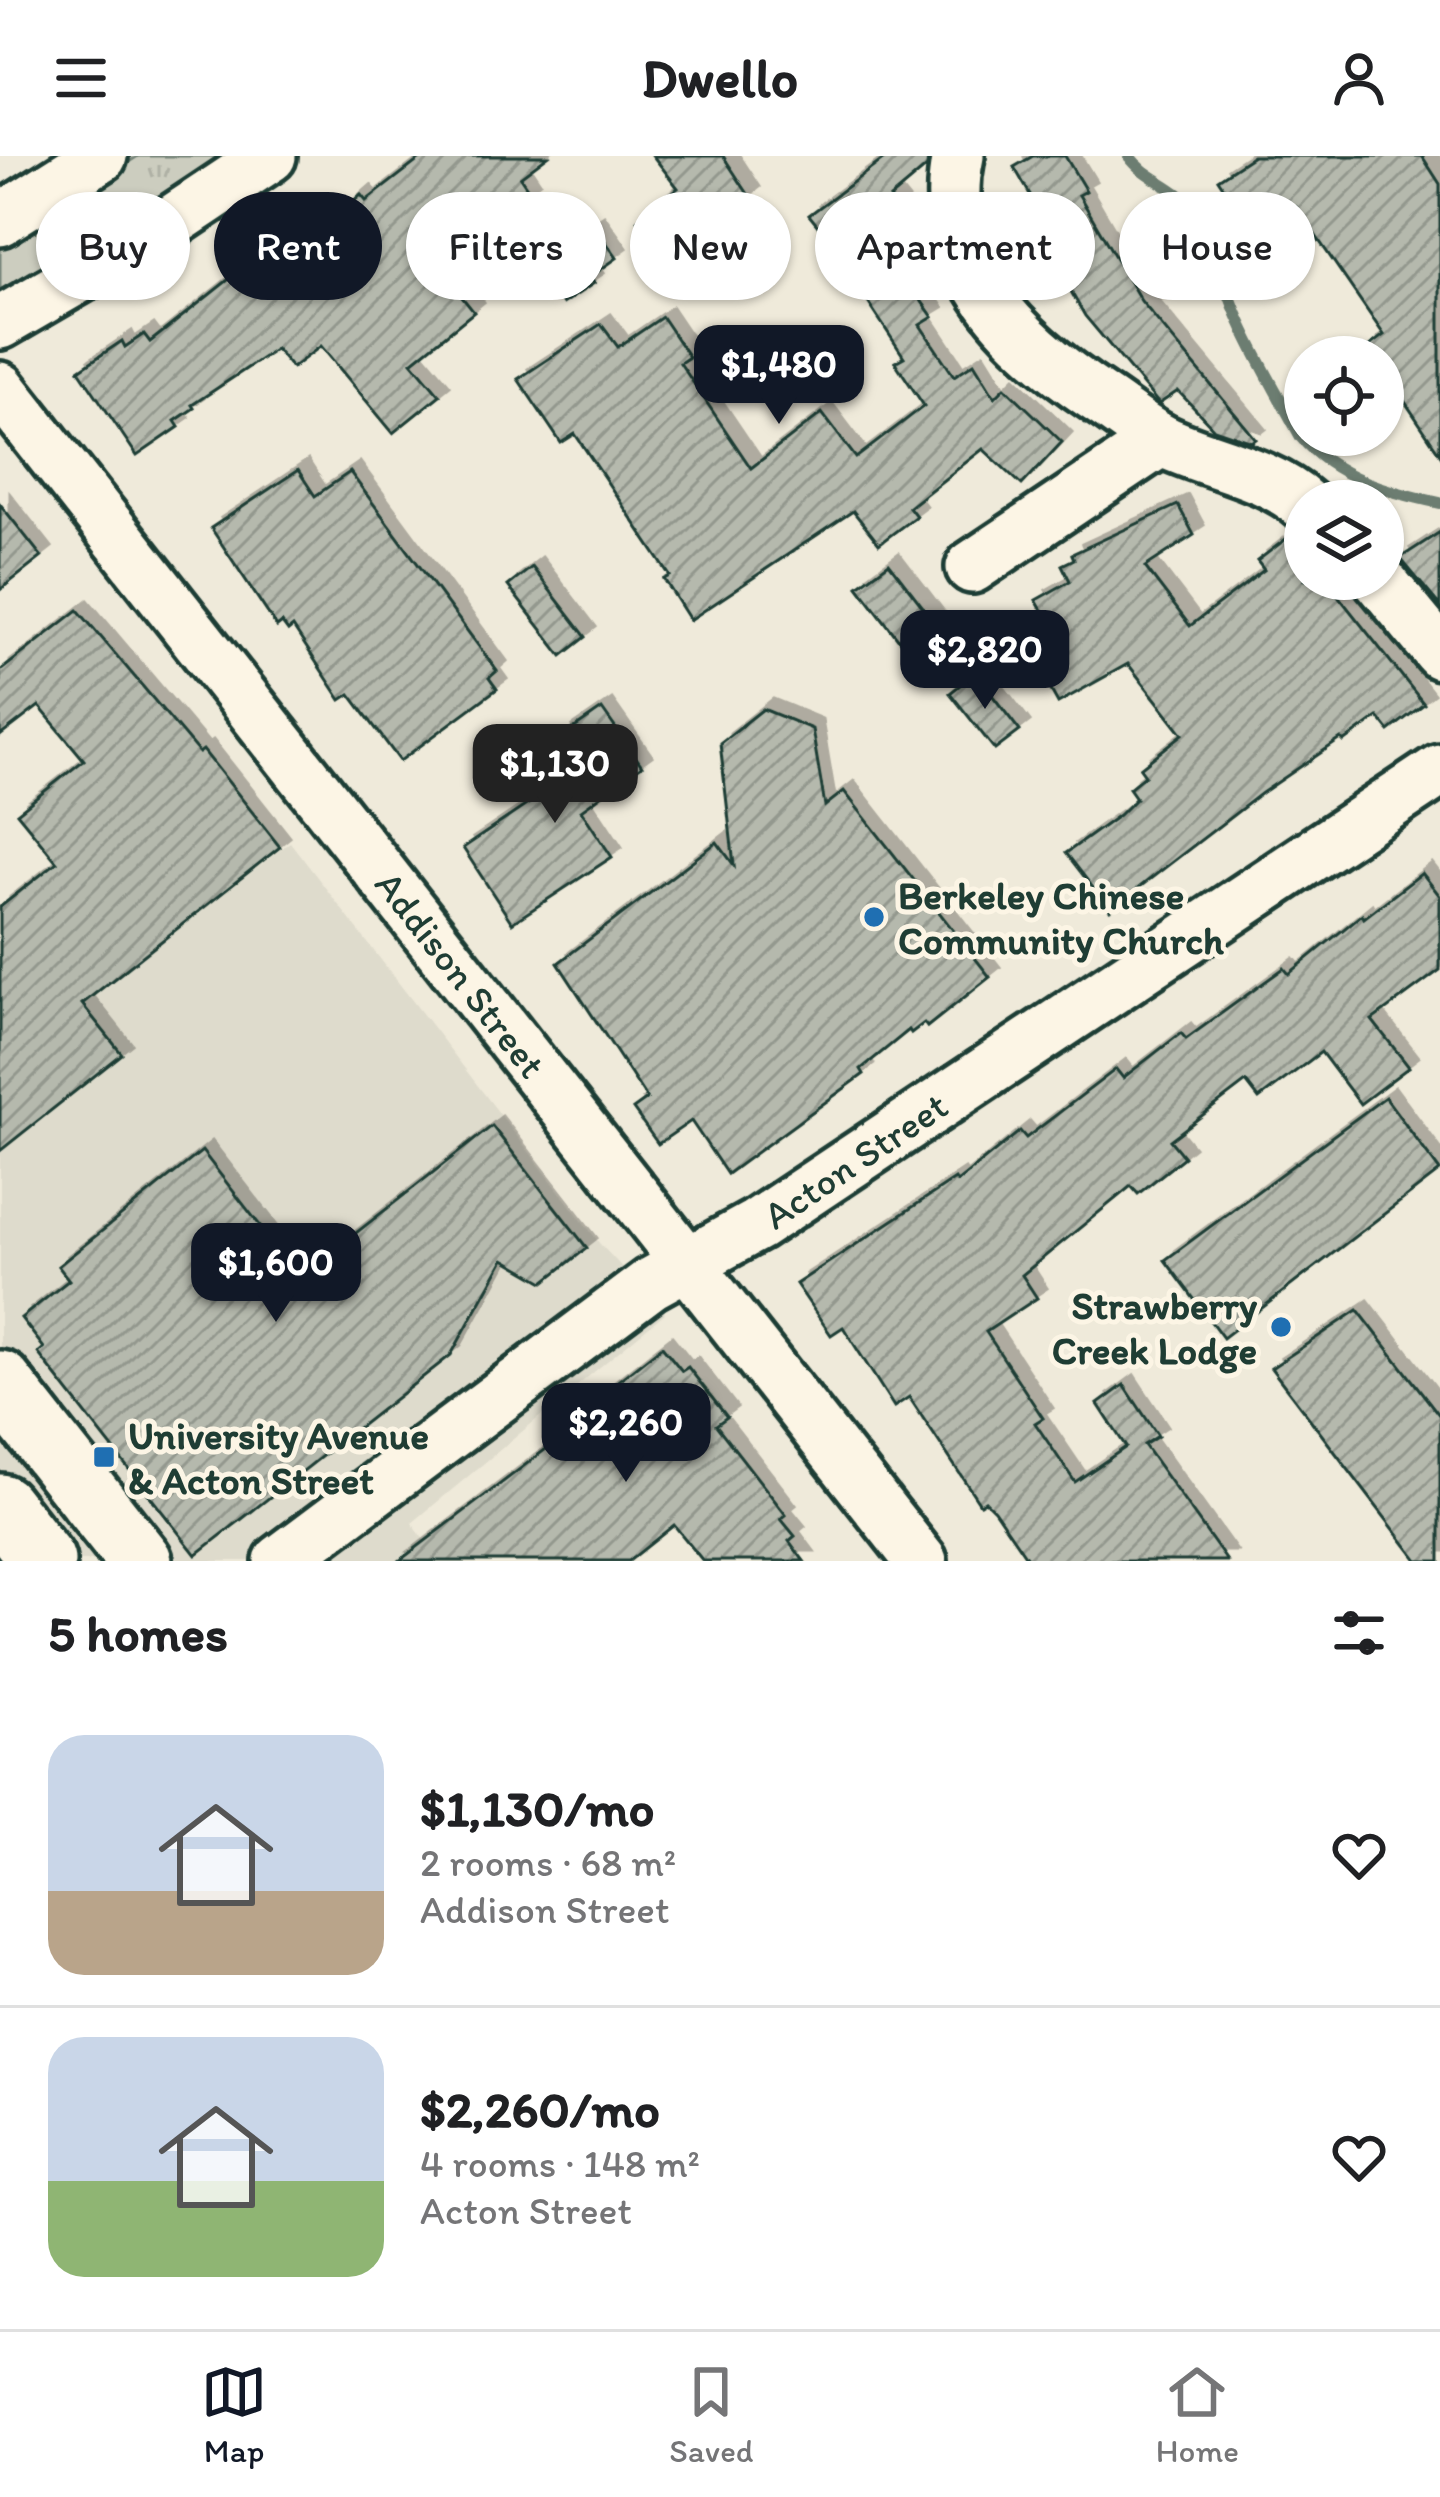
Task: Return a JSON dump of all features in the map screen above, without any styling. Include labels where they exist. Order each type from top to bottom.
[{"type":"main road","points":[[0,1383],[140,1561]]},
{"type":"main road","points":[[0,1506],[43,1561]]},
{"type":"street","points":[[0,220],[100,156]]},
{"type":"street","points":[[0,323],[153,234],[270,156]]},
{"type":"street","points":[[958,156],[957,226],[972,272],[1000,318],[1040,357],[1162,440],[1239,470],[1284,494]]},
{"type":"street","name":"Addison Street","points":[[0,388],[921,1561]]},
{"type":"street","points":[[972,567],[1162,440]]},
{"type":"street","points":[[1397,600],[1440,652]]},
{"type":"street","name":"Acton Street","points":[[280,1561],[650,1284],[758,1225],[1440,770]]},
{"type":"shaded area","points":[[290,842],[600,1244],[665,1313],[412,1523],[439,1561],[0,1561],[0,1030],[83,1004]]},
{"type":"green space","points":[[138,156],[243,156],[180,192],[83,192]]},
{"type":"green space","points":[[36,223],[36,274],[0,294],[0,247]]},
{"type":"building","points":[[424,156],[548,156],[520,177],[530,192],[406,192],[406,300],[464,300],[474,312],[412,362],[440,395],[393,433],[321,346],[292,368],[276,349],[192,405],[175,421],[179,427],[137,456],[79,370],[122,341],[125,347],[144,334],[150,342],[214,291],[214,300],[382,300],[382,192],[378,192]]},
{"type":"building","points":[[653,156],[723,156],[747,192],[673,192],[678,188]]},
{"type":"building","points":[[888,156],[928,156],[927,167],[897,192],[840,192]]},
{"type":"building","points":[[1033,156],[1065,156],[1086,191],[1029,192],[1014,167]]},
{"type":"building","points":[[1253,156],[1422,156],[1440,184],[1440,454],[1404,400],[1404,336],[1383,336],[1315,235],[1315,192],[1227,192],[1218,179]]},
{"type":"building","points":[[1095,222],[1119,263],[1119,300],[1140,300],[1256,439],[1252,442],[1214,429],[1178,391],[1159,404],[1076,300],[1095,300]]},
{"type":"building","points":[[606,242],[617,258],[606,266]]},
{"type":"building","points":[[867,300],[921,300],[933,317],[920,325],[954,376],[974,363],[995,397],[1005,387],[1062,442],[1022,485],[983,449],[909,507],[916,516],[879,544],[853,511],[690,620],[664,579],[670,576],[575,434],[561,443],[518,379],[601,324],[618,347],[662,317],[689,357],[680,363],[751,468],[822,413],[856,458],[924,406],[895,362],[904,357]]},
{"type":"building","points":[[298,470],[315,496],[350,472],[497,671],[489,678],[497,689],[400,761],[350,694],[341,700],[293,627],[288,631],[282,623],[277,627],[211,528]]},
{"type":"building","points":[[0,504],[42,557],[0,590]]},
{"type":"building","points":[[1178,505],[1194,535],[1145,567],[1190,626],[1264,570],[1257,561],[1284,540],[1284,600],[1342,600],[1424,704],[1389,731],[1378,717],[1344,742],[1341,739],[1262,793],[1110,910],[1066,853],[1136,798],[1129,788],[1145,775],[1140,768],[1183,734],[1128,664],[1058,703],[1021,636],[1048,621],[1036,600],[1070,581],[1062,565],[1074,559],[1072,554]]},
{"type":"building","points":[[1440,532],[1440,606],[1404,563],[1404,555]]},
{"type":"building","points":[[889,563],[936,624],[905,648],[858,586]]},
{"type":"building","points":[[532,567],[586,637],[562,656],[508,586]]},
{"type":"building","points":[[78,610],[199,753],[203,750],[280,847],[82,1004],[122,1054],[0,1151],[0,907],[57,862],[17,813],[84,760],[39,706],[0,736],[0,671]]},
{"type":"building","points":[[975,673],[1020,731],[995,750],[950,693]]},
{"type":"building","points":[[602,709],[642,766],[581,810],[612,857],[512,923],[463,848],[584,766],[563,736]]},
{"type":"building","points":[[763,709],[812,729],[825,806],[844,791],[990,977],[927,1027],[924,1023],[909,1030],[861,1069],[864,1074],[727,1174],[691,1121],[658,1144],[633,1109],[647,1099],[558,963],[717,842],[734,865],[720,743]]},
{"type":"building","points":[[1422,873],[1440,896],[1440,970],[1372,1020],[1409,1067],[1360,1104],[1321,1052],[1259,1099],[1246,1082],[1170,1140],[1184,1157],[1138,1194],[1131,1186],[1022,1275],[1037,1298],[986,1332],[1043,1418],[1035,1423],[1075,1482],[1126,1447],[1098,1404],[1124,1385],[1158,1436],[1144,1445],[1227,1561],[1029,1561],[994,1510],[985,1501],[980,1504],[909,1397],[894,1407],[843,1327],[831,1335],[796,1284],[955,1179],[957,1182],[1020,1131],[1026,1138],[1116,1069],[1123,1078],[1181,1033],[1186,1039],[1284,968],[1289,974],[1362,914],[1364,918]]},
{"type":"building","points":[[1385,1097],[1440,1171],[1223,1338],[1165,1260]]},
{"type":"building","points":[[492,1126],[587,1248],[544,1282],[504,1259],[451,1355],[196,1555],[38,1353],[44,1348],[21,1318],[69,1280],[58,1266],[202,1151],[300,1277]]},
{"type":"building","points":[[1358,1310],[1440,1416],[1440,1561],[1418,1561],[1271,1368]]},
{"type":"building","points":[[662,1346],[682,1371],[688,1367],[727,1417],[716,1425],[786,1515],[781,1519],[795,1536],[789,1541],[804,1561],[703,1561],[674,1525],[629,1561],[399,1561],[558,1440],[553,1432]]},
{"type":"waterway","points":[[1129,156],[1192,209],[1243,328],[1301,437],[1346,473],[1440,503]]},
{"type":"place","name":"Berkeley Chinese Community Church","points":[[874,917]]},
{"type":"place","name":"Strawberry Creek Lodge","points":[[1281,1327]]},
{"type":"place","name":"University Avenue & Acton Street","points":[[104,1457]]}]
